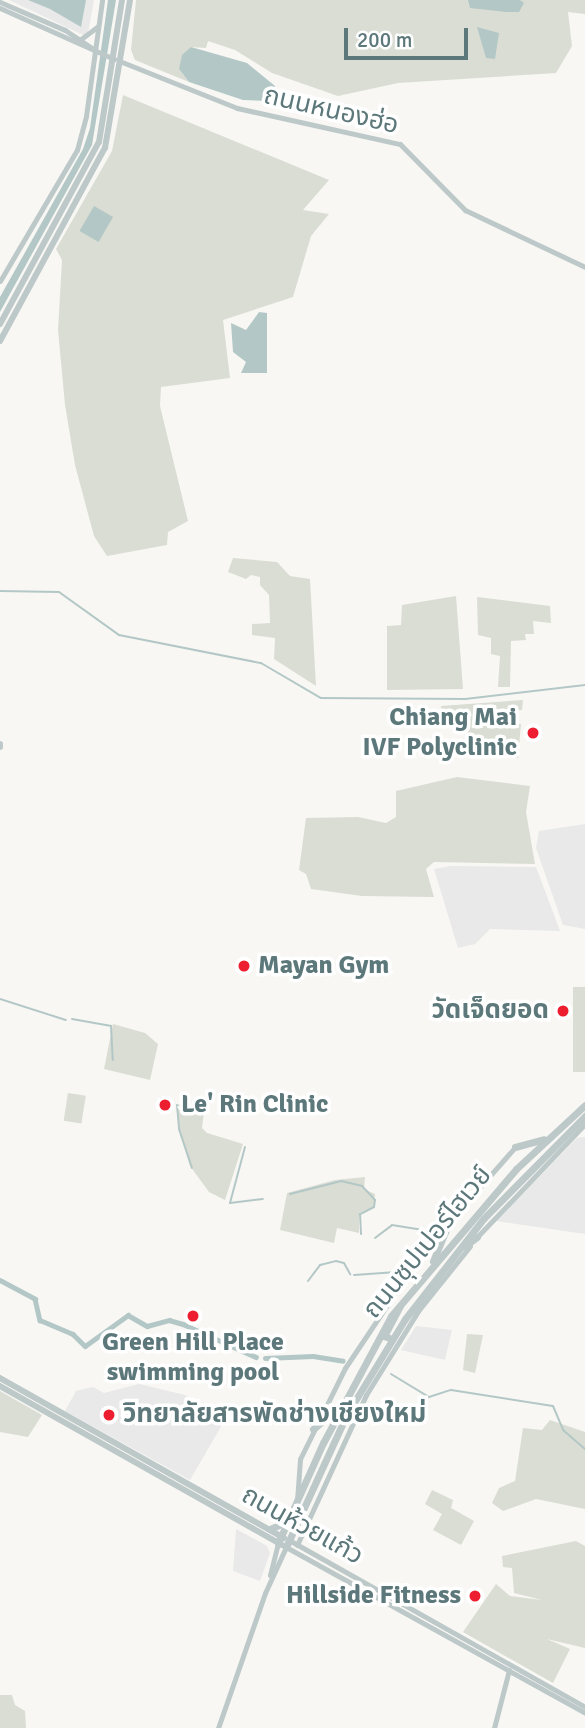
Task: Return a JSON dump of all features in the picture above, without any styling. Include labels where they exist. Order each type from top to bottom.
[{"type":"highway","name":"ถนนซุปเปอร์ไฮเวย์","points":[[285,1546],[288,1521],[343,1404],[400,1305],[545,1139],[585,1105]]},
{"type":"highway","name":"ถนนซุปเปอร์ไฮเวย์","points":[[285,1546],[347,1414],[392,1339],[451,1258],[515,1184],[585,1116]]},
{"type":"highway","points":[[515,1147],[545,1139]]},
{"type":"highway","points":[[430,1268],[450,1220]]},
{"type":"highway","points":[[451,1258],[477,1237]]},
{"type":"highway","points":[[392,1339],[384,1336],[400,1305]]},
{"type":"highway","points":[[313,1429],[343,1404]]},
{"type":"highway","points":[[347,1414],[361,1404]]},
{"type":"highway","points":[[340,1428],[340,1445]]},
{"type":"highway","points":[[270,1530],[288,1521]]},
{"type":"main road","points":[[0,281],[77,150],[102,0]]},
{"type":"main road","points":[[0,324],[99,142],[122,0]]},
{"type":"main road","points":[[0,341],[105,148],[122,62],[130,0]]},
{"type":"main road","points":[[0,2],[81,39],[95,50]]},
{"type":"main road","points":[[0,8],[122,62]]},
{"type":"main road","points":[[81,39],[90,36],[98,24]]},
{"type":"main road","name":"ถนนหนองฮ่อ","points":[[122,62],[236,108],[400,144],[465,210],[585,267]]},
{"type":"main road","points":[[44,245],[51,249]]},
{"type":"main road","points":[[218,1728],[265,1591],[285,1546],[361,1404],[418,1311],[477,1237],[585,1124]]},
{"type":"main road","points":[[297,1501],[296,1473],[313,1429],[371,1326],[450,1220],[515,1147]]},
{"type":"main road","name":"ถนนห้วยแก้ว","points":[[0,1378],[270,1539],[585,1707]]},
{"type":"main road","name":"ถนนห้วยแก้ว","points":[[0,1386],[270,1530],[285,1546]]},
{"type":"main road","points":[[495,1728],[510,1668]]},
{"type":"main road","name":"ถนนห้วยแก้ว","points":[[510,1668],[585,1713]]},
{"type":"shaded area","points":[[9,0],[94,0],[88,33],[83,35]]},
{"type":"shaded area","points":[[28,0],[86,0],[81,27],[50,9]]},
{"type":"shaded area","points":[[108,0],[116,0],[92,145],[0,312],[0,297],[83,149],[90,128]]},
{"type":"shaded area","points":[[136,0],[585,0],[585,14],[568,12],[572,46],[556,73],[398,83],[338,96],[272,73],[235,50],[208,41],[206,48],[191,47],[179,69],[189,82],[135,60],[131,50]]},
{"type":"shaded area","points":[[468,0],[520,0],[524,3],[519,12],[506,12],[470,8]]},
{"type":"shaded area","points":[[477,27],[499,33],[495,59],[486,58]]},
{"type":"shaded area","points":[[191,47],[247,63],[275,86],[271,101],[243,100],[189,82],[179,69],[182,55]]},
{"type":"shaded area","points":[[123,95],[329,180],[303,210],[329,214],[311,236],[293,297],[223,320],[230,378],[161,387],[160,406],[188,521],[168,532],[167,545],[107,556],[94,536],[75,465],[65,405],[58,330],[62,260],[56,249],[112,151]]},
{"type":"shaded area","points":[[94,206],[113,217],[99,242],[80,231]]},
{"type":"shaded area","points":[[259,312],[267,313],[267,373],[241,373],[246,362],[233,352],[231,323],[246,330]]},
{"type":"shaded area","points":[[233,558],[277,562],[290,576],[310,579],[316,686],[274,659],[275,638],[252,635],[252,624],[270,623],[269,595],[260,585],[260,577],[251,575],[246,579],[228,572]]},
{"type":"shaded area","points":[[456,596],[463,689],[387,690],[387,626],[401,625],[402,605]]},
{"type":"shaded area","points":[[477,597],[550,606],[551,623],[533,621],[534,634],[525,634],[526,640],[511,641],[510,687],[498,687],[500,656],[491,654],[491,638],[478,635]]},
{"type":"shaded area","points":[[523,700],[522,710],[497,712],[498,725],[521,724],[518,758],[487,748],[463,729],[441,727],[441,706]]},
{"type":"shaded area","points":[[457,777],[530,786],[526,812],[535,864],[434,862],[426,869],[434,897],[362,896],[311,889],[306,874],[299,870],[306,818],[358,817],[386,823],[396,817],[396,791]]},
{"type":"shaded area","points":[[585,824],[585,929],[563,925],[536,848],[539,831]]},
{"type":"shaded area","points":[[451,866],[536,867],[560,931],[490,929],[475,944],[458,948],[434,869]]},
{"type":"shaded area","points":[[573,987],[585,987],[585,1072],[573,1072]]},
{"type":"shaded area","points":[[113,1024],[145,1033],[158,1044],[150,1080],[104,1069]]},
{"type":"shaded area","points":[[68,1093],[86,1096],[81,1123],[64,1121]]},
{"type":"shaded area","points":[[178,1104],[204,1111],[202,1128],[207,1133],[243,1144],[225,1200],[209,1192],[190,1166],[178,1125]]},
{"type":"shaded area","points":[[585,1137],[585,1234],[496,1221],[577,1138]]},
{"type":"shaded area","points":[[365,1177],[364,1189],[375,1194],[374,1206],[359,1213],[359,1233],[337,1228],[334,1243],[280,1230],[287,1193],[335,1180]]},
{"type":"shaded area","points":[[416,1326],[452,1330],[445,1360],[401,1350]]},
{"type":"shaded area","points":[[467,1334],[483,1335],[475,1373],[463,1370]]},
{"type":"shaded area","points":[[139,1384],[185,1395],[226,1418],[190,1480],[65,1411],[76,1391],[93,1387],[104,1393]]},
{"type":"shaded area","points":[[0,1391],[42,1415],[28,1437],[0,1432]]},
{"type":"shaded area","points":[[550,1420],[585,1432],[585,1509],[536,1499],[503,1511],[492,1503],[499,1488],[515,1481],[523,1428],[542,1430]]},
{"type":"shaded area","points":[[432,1490],[453,1500],[451,1508],[474,1521],[461,1545],[433,1530],[442,1514],[425,1504]]},
{"type":"shaded area","points":[[236,1529],[267,1546],[270,1553],[260,1581],[233,1571]]},
{"type":"shaded area","points":[[576,1541],[585,1546],[585,1648],[547,1639],[570,1649],[553,1683],[463,1632],[496,1584],[510,1596],[542,1600],[514,1593],[512,1568],[503,1567],[502,1556]]},
{"type":"shaded area","points":[[0,1695],[12,1695],[15,1705],[25,1711],[26,1728],[0,1728]]},
{"type":"waterway","points":[[0,591],[59,592],[119,635],[261,663],[321,698],[465,699],[585,685]]},
{"type":"waterway","points":[[0,999],[66,1020]]},
{"type":"waterway","points":[[72,1019],[111,1026],[113,1060]]},
{"type":"waterway","points":[[177,1105],[179,1129],[192,1168]]},
{"type":"waterway","points":[[245,1147],[230,1203],[263,1199]]},
{"type":"waterway","points":[[290,1194],[341,1181],[362,1186],[375,1200],[374,1207],[360,1214],[361,1234]]},
{"type":"waterway","points":[[375,1238],[392,1225],[425,1230]]},
{"type":"waterway","points":[[308,1281],[320,1265],[336,1261],[344,1263],[350,1274]]},
{"type":"waterway","points":[[354,1275],[397,1272]]},
{"type":"waterway","points":[[0,1280],[35,1299],[40,1320],[73,1334],[85,1346],[128,1315],[147,1326],[169,1320],[183,1324],[256,1357]]},
{"type":"waterway","points":[[265,1358],[313,1356],[343,1361]]},
{"type":"waterway","points":[[391,1374],[429,1397],[451,1390],[553,1406],[563,1430],[585,1449]]},
{"type":"place","name":"Chiang Mai IVF Polyclinic","points":[[533,733]]},
{"type":"place","name":"Mayan Gym","points":[[244,966]]},
{"type":"place","name":"วัดเจ็ดยอด","points":[[563,1011]]},
{"type":"place","name":"Le' Rin Clinic","points":[[165,1105]]},
{"type":"place","name":"Green Hill Place swimming pool","points":[[193,1316]]},
{"type":"place","name":"วิทยาลัยสารพัดช่างเชียงใหม่","points":[[109,1415]]},
{"type":"place","name":"Hillside Fitness","points":[[475,1596]]}]
